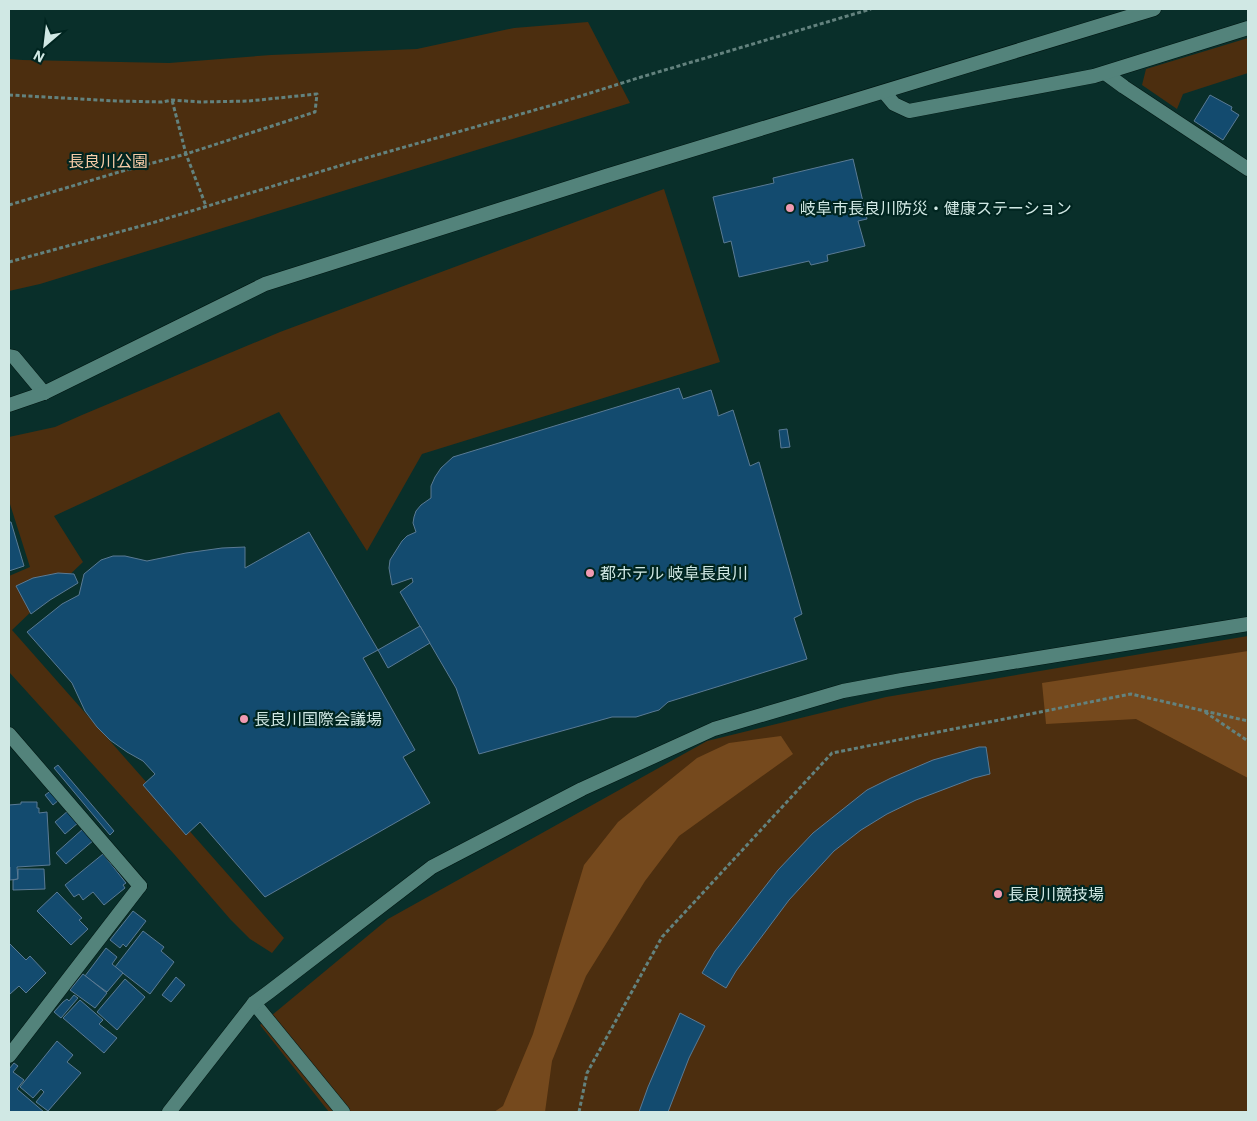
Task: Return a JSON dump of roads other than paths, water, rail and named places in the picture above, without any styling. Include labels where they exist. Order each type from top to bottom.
[{"type":"street","points":[[10,402],[44,393],[265,284],[606,176],[1154,9]]},
{"type":"street","points":[[884,92],[894,104],[909,111],[1094,76],[1248,28]]},
{"type":"street","points":[[1105,73],[1248,169]]},
{"type":"street","points":[[9,356],[14,357],[44,393]]},
{"type":"street","points":[[169,1112],[254,1003],[432,867],[582,789],[714,729],[852,690],[902,680],[1248,624]]},
{"type":"street","points":[[9,734],[140,886],[9,1056]]},
{"type":"street","points":[[254,1003],[343,1112]]},
{"type":"place","name":"岐阜市長良川防災・健康ステーション","points":[[790,208]]},
{"type":"place","name":"都ホテル 岐阜長良川","points":[[590,573]]},
{"type":"place","name":"長良川国際会議場","points":[[244,719]]},
{"type":"place","name":"長良川競技場","points":[[998,894]]},
{"type":"park label","name":"長良川公園","points":[[108,161]]}]
